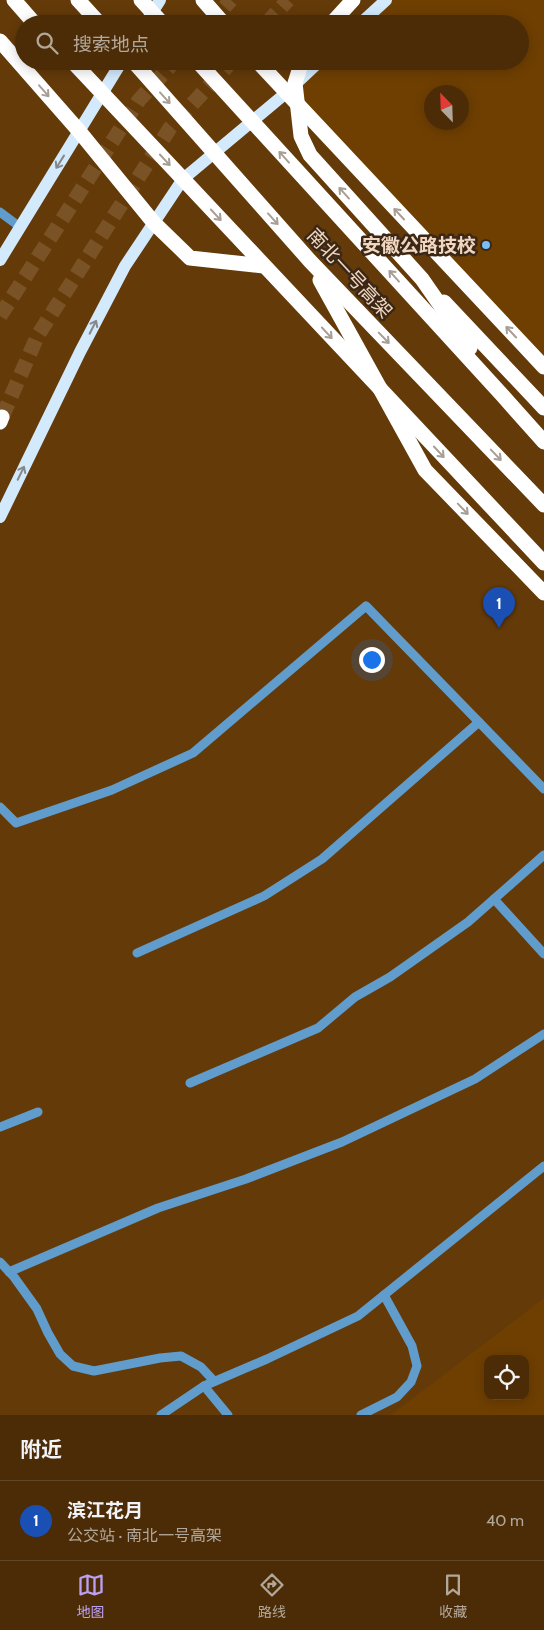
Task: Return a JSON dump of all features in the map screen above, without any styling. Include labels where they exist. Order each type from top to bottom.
[{"type":"highway","points":[[14,0],[27,15]]},
{"type":"highway","points":[[78,0],[92,15]]},
{"type":"highway","points":[[141,0],[155,15]]},
{"type":"highway","points":[[203,0],[216,15]]},
{"type":"highway","points":[[339,15],[353,0]]},
{"type":"highway","points":[[0,41],[15,58]]},
{"type":"highway","points":[[25,70],[79,131],[154,223],[190,258],[264,266]]},
{"type":"highway","points":[[81,70],[544,564]]},
{"type":"highway","name":"南北一号高架","points":[[141,70],[310,261],[544,505]]},
{"type":"highway","name":"南北一号高架","points":[[205,70],[544,442]]},
{"type":"highway","points":[[265,70],[544,367]]},
{"type":"highway","points":[[299,70],[295,83],[301,136],[310,155],[422,279],[544,408]]},
{"type":"highway","points":[[310,261],[426,470],[544,593]]},
{"type":"highway","points":[[422,279],[504,396]]},
{"type":"main road","points":[[151,15],[160,0]]},
{"type":"main road","points":[[370,15],[386,0]]},
{"type":"main road","points":[[0,260],[117,70]]},
{"type":"main road","points":[[0,517],[80,352],[125,266],[183,179],[286,94],[311,70]]},
{"type":"street","points":[[0,212],[20,228]]},
{"type":"street","points":[[0,806],[16,823],[112,790],[193,753],[366,606],[544,789]]},
{"type":"street","points":[[137,953],[264,896],[322,859],[479,722]]},
{"type":"street","points":[[190,1083],[318,1028],[355,997],[390,977],[468,922],[544,855]]},
{"type":"street","points":[[494,899],[544,954]]},
{"type":"street","points":[[9,1272],[158,1208],[246,1179],[342,1142],[476,1079],[544,1034]]},
{"type":"street","points":[[0,1127],[38,1112]]},
{"type":"street","points":[[161,1415],[204,1386],[358,1316],[544,1166]]},
{"type":"street","points":[[0,1262],[37,1308],[60,1354],[73,1366],[94,1371],[160,1358],[182,1356],[201,1368],[214,1381]]},
{"type":"street","points":[[361,1415],[397,1397],[411,1382],[417,1366],[412,1346],[384,1295]]},
{"type":"street","points":[[204,1386],[228,1415]]},
{"type":"shaded area","name":"安徽公路技校","points":[[386,0],[544,0],[544,367],[286,93],[310,70],[529,70],[529,15],[370,15]]},
{"type":"shaded area","points":[[544,1298],[544,1415],[391,1415]]},
{"type":"tunnel","points":[[217,15],[231,0]]},
{"type":"tunnel","points":[[274,15],[288,0]]},
{"type":"tunnel","points":[[0,316],[139,100],[167,70]]},
{"type":"tunnel","points":[[2,417],[38,335],[170,128],[224,70]]},
{"type":"place","name":"安徽公路技校","points":[[486,245]]},
{"type":"place","name":"滨江花月","points":[[499,628]]}]
